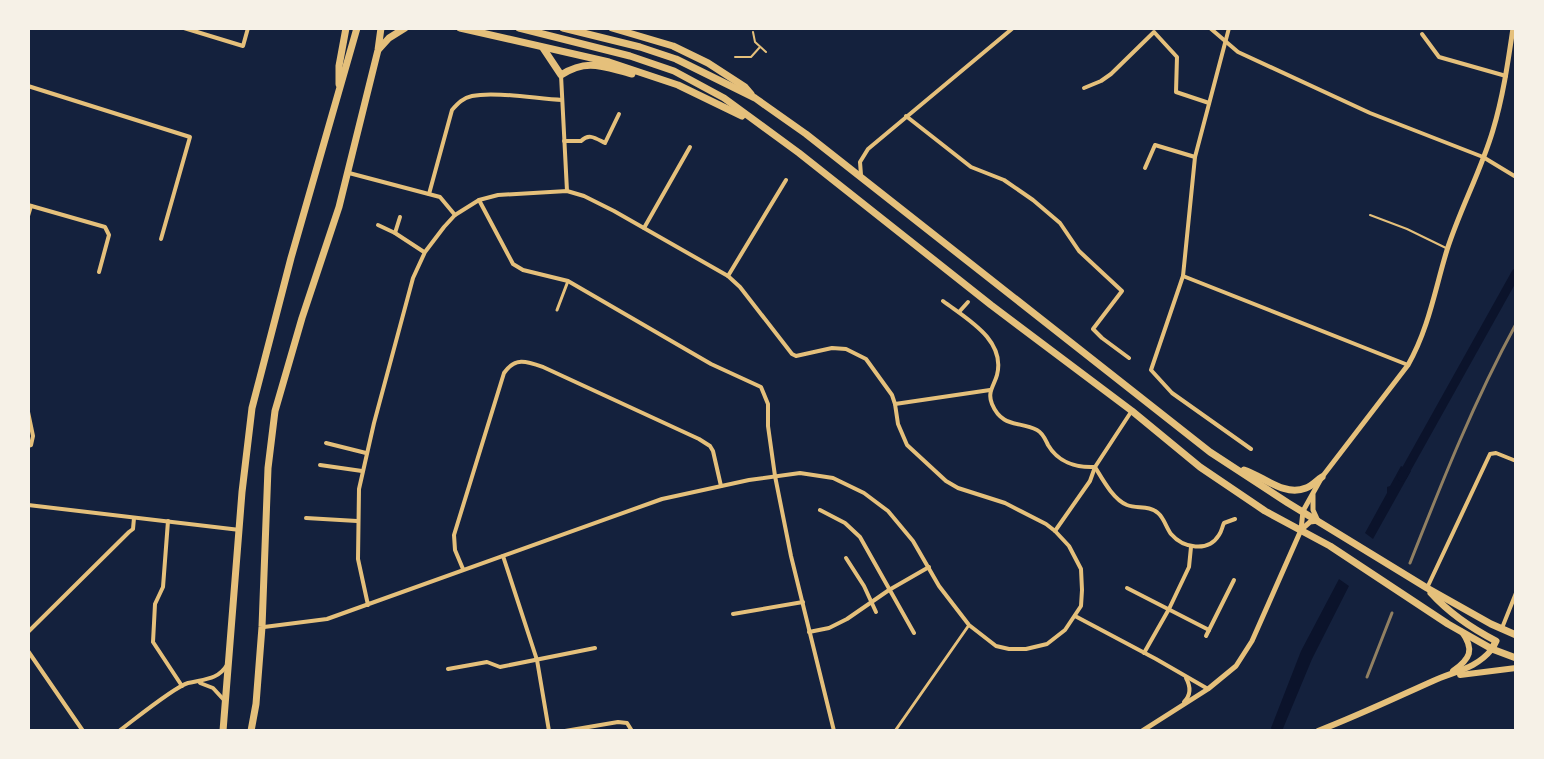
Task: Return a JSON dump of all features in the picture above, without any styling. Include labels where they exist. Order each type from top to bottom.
[{"type":"highway","points":[[340,91],[339,66],[346,28]]},
{"type":"highway","points":[[223,731],[242,492],[252,408],[357,28]]},
{"type":"highway","points":[[254,731],[262,627],[268,468],[275,411],[339,207],[381,28]]},
{"type":"highway","points":[[378,50],[405,28]]},
{"type":"highway","points":[[519,28],[630,56],[674,71],[724,98],[1132,411],[1200,467],[1265,511],[1345,555],[1461,631],[1492,649],[1516,658]]},
{"type":"highway","points":[[563,28],[676,59],[755,98],[862,178],[1210,452],[1427,588],[1516,635]]},
{"type":"highway","points":[[612,28],[673,46],[708,63],[745,87],[755,98]]},
{"type":"highway","points":[[463,29],[609,62],[678,85],[758,124]]},
{"type":"highway","points":[[541,47],[561,75],[588,64],[678,85]]},
{"type":"highway","points":[[1230,465],[1291,490],[1307,488],[1322,477]]},
{"type":"highway","points":[[1427,588],[1452,614],[1496,641],[1492,649]]},
{"type":"main road","points":[[1318,731],[1454,670],[1470,652],[1461,631]]},
{"type":"main road","points":[[1439,678],[1479,663],[1492,649]]},
{"type":"main road","points":[[1439,678],[1516,668]]},
{"type":"street","points":[[184,28],[243,46],[248,28]]},
{"type":"street","points":[[862,178],[860,162],[868,149],[1013,28]]},
{"type":"street","points":[[1210,28],[1238,52],[1370,113],[1483,157],[1516,177]]},
{"type":"street","points":[[1229,28],[1195,157],[1183,276],[1151,370],[1172,393],[1251,449]]},
{"type":"street","points":[[1142,731],[1208,689],[1236,666],[1252,641],[1301,530],[1303,511],[1322,477],[1408,365],[1419,346],[1447,249],[1493,130],[1509,62],[1513,28]]},
{"type":"street","points":[[1084,88],[1111,74],[1154,32],[1177,57],[1176,92],[1209,103]]},
{"type":"street","points":[[1422,34],[1439,57],[1506,76]]},
{"type":"street","points":[[1509,62],[1516,64]]},
{"type":"street","points":[[561,75],[567,191]]},
{"type":"street","points":[[28,86],[190,137],[161,239]]},
{"type":"street","points":[[429,194],[452,110],[458,101],[473,95],[489,94],[562,100]]},
{"type":"street","points":[[564,141],[581,141],[592,136],[605,143],[619,114]]},
{"type":"street","points":[[906,116],[971,167],[1004,180],[1060,223],[1079,251],[1122,291],[1093,329],[1129,358]]},
{"type":"street","points":[[1145,168],[1155,145],[1195,157]]},
{"type":"street","points":[[644,228],[690,147]]},
{"type":"street","points":[[348,172],[440,197],[455,215]]},
{"type":"street","points":[[728,276],[786,180]]},
{"type":"street","points":[[262,627],[327,619],[368,605],[463,569],[662,499],[800,473],[833,478],[864,493],[888,511],[913,541],[939,586],[969,625],[996,646],[1026,649],[1047,644],[1065,630],[1081,606],[1082,598],[1081,569],[1069,546],[1055,531],[1005,503],[958,488],[907,445],[886,385],[866,359],[846,349],[832,348],[796,356],[792,354],[728,276],[584,196],[567,191],[498,195],[479,200],[455,215],[425,252],[413,278],[362,471],[357,521],[360,572],[368,605]]},
{"type":"street","points":[[479,200],[513,264],[523,270],[568,281],[711,364],[761,387],[768,404],[775,476],[791,556],[834,731]]},
{"type":"street","points":[[28,216],[29,206],[105,227],[109,235],[99,272]]},
{"type":"street","points":[[395,233],[400,217]]},
{"type":"street","points":[[378,225],[425,252]]},
{"type":"street","points":[[1183,276],[1408,365]]},
{"type":"street","points":[[557,310],[568,281]]},
{"type":"street","points":[[943,301],[992,341],[998,355],[996,380],[990,390],[997,414],[1005,421],[1044,435],[1060,460],[1084,468],[1095,467]]},
{"type":"street","points":[[959,313],[968,302]]},
{"type":"street","points":[[463,569],[455,550],[454,535],[504,373],[515,362],[526,360],[543,367],[699,439],[713,451],[721,486]]},
{"type":"street","points":[[895,404],[990,390]]},
{"type":"street","points":[[1055,531],[1090,481],[1095,467],[1132,411]]},
{"type":"street","points":[[28,412],[33,436],[28,446]]},
{"type":"street","points":[[326,443],[366,453]]},
{"type":"street","points":[[1427,588],[1490,454],[1496,453],[1516,461]]},
{"type":"street","points":[[320,465],[362,471]]},
{"type":"street","points":[[1095,467],[1111,491],[1127,505],[1154,510],[1177,540],[1191,547],[1213,541],[1224,523],[1235,519]]},
{"type":"street","points":[[1301,530],[1310,522],[1318,521],[1313,510],[1314,493]]},
{"type":"street","points":[[28,505],[240,530]]},
{"type":"street","points":[[820,510],[845,523],[860,537],[914,633]]},
{"type":"street","points":[[28,632],[133,529],[134,518]]},
{"type":"street","points":[[306,518],[357,521]]},
{"type":"street","points":[[168,521],[163,587],[155,604],[153,642],[182,686]]},
{"type":"street","points":[[1144,653],[1189,567],[1191,547]]},
{"type":"street","points":[[503,556],[537,660],[549,731]]},
{"type":"street","points":[[846,558],[876,612]]},
{"type":"street","points":[[809,632],[829,628],[847,619],[929,567]]},
{"type":"street","points":[[1206,636],[1234,580]]},
{"type":"street","points":[[1127,588],[1209,630]]},
{"type":"street","points":[[1501,629],[1516,593]]},
{"type":"street","points":[[733,614],[803,602]]},
{"type":"street","points":[[1075,616],[1208,689]]},
{"type":"street","points":[[895,731],[969,625]]},
{"type":"street","points":[[448,669],[487,662],[500,667],[595,648]]},
{"type":"street","points":[[28,651],[83,731]]},
{"type":"street","points":[[119,731],[182,686],[221,673],[229,661]]},
{"type":"street","points":[[1179,706],[1190,692],[1185,676]]},
{"type":"street","points":[[195,683],[213,688],[225,703]]},
{"type":"street","points":[[565,731],[618,722],[627,723],[632,731]]},
{"type":"lane","points":[[753,32],[755,42],[766,52]]},
{"type":"lane","points":[[735,57],[751,57],[760,47]]},
{"type":"lane","points":[[1370,215],[1447,249]]},
{"type":"water","points":[[1401,466],[1411,471],[1373,539],[1365,533]]},
{"type":"water","points":[[1339,579],[1349,586],[1312,659],[1282,731],[1273,731],[1271,728],[1301,651]]},
{"type":"waterway","points":[[1402,477],[1516,273]]},
{"type":"railway","points":[[1410,563],[1472,412],[1516,324]]},
{"type":"railway","points":[[1367,677],[1392,613]]}]
